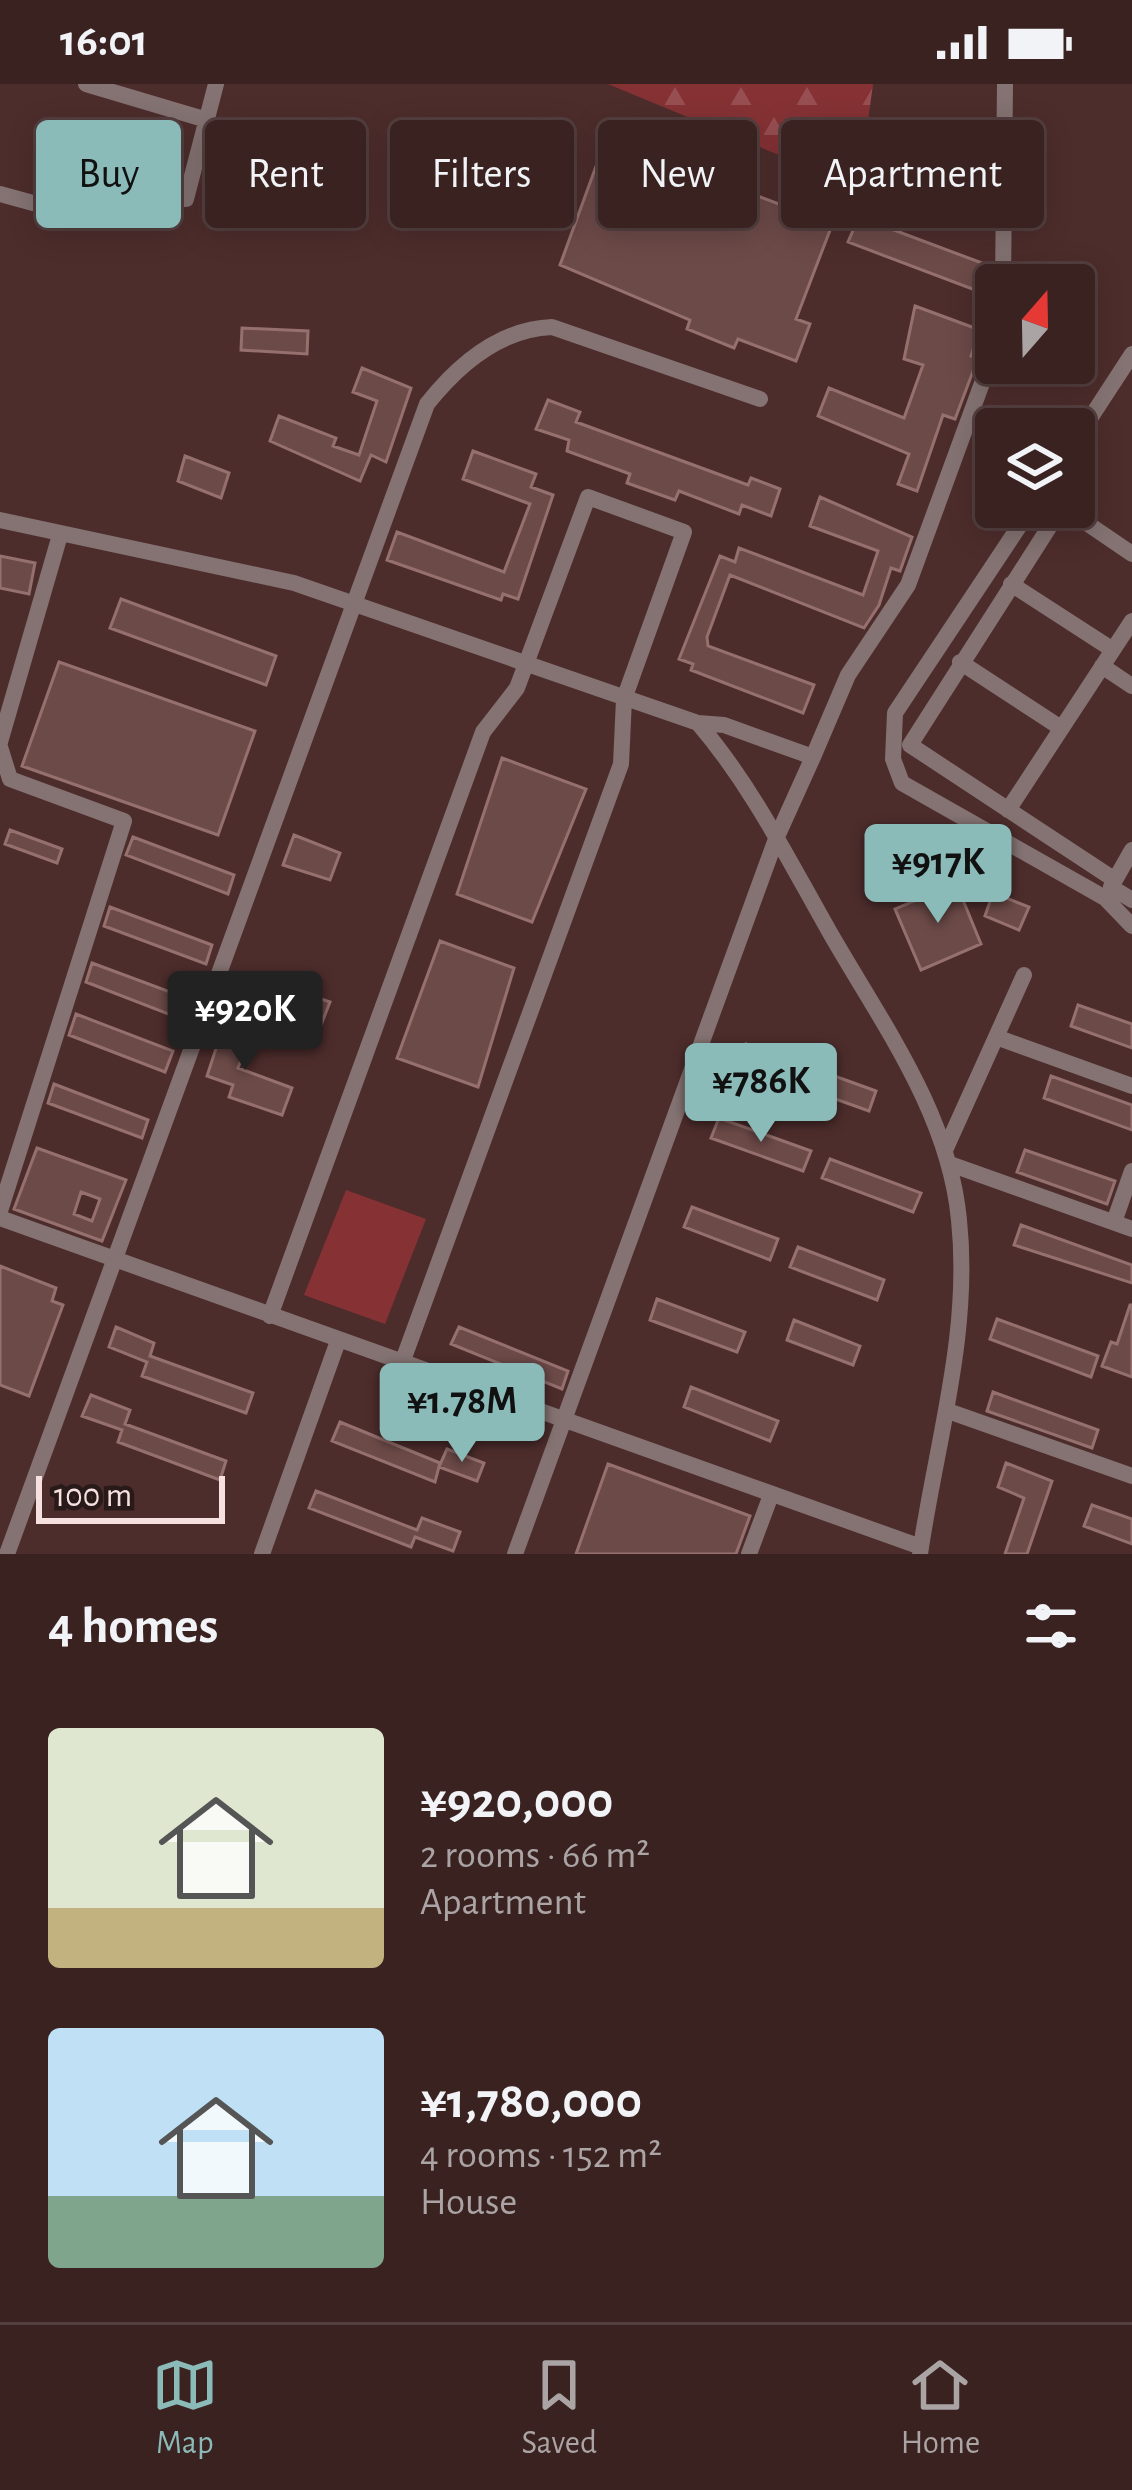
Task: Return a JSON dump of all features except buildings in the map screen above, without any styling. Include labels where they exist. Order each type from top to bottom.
[{"type":"street","points":[[86,84],[206,120],[216,84]]},
{"type":"street","points":[[1003,264],[1005,84]]},
{"type":"street","points":[[0,194],[33,203],[186,199],[205,124]]},
{"type":"street","points":[[7,1554],[351,601],[427,404],[466,364],[512,334],[552,326],[760,399]]},
{"type":"street","points":[[1095,411],[1132,354]]},
{"type":"street","points":[[515,1554],[776,839],[848,675],[908,585],[982,384]]},
{"type":"street","points":[[270,1316],[483,732],[517,688],[587,497],[684,532],[625,699],[621,764],[403,1363]]},
{"type":"street","points":[[0,520],[263,574],[625,699],[698,723],[724,725],[813,757]]},
{"type":"street","points":[[1018,528],[895,713],[893,759],[902,783],[1132,900]]},
{"type":"street","points":[[1048,528],[910,745],[1008,810],[1110,888],[1132,926]]},
{"type":"street","points":[[1093,528],[1132,554]]},
{"type":"street","points":[[61,535],[0,745],[10,779],[124,821],[0,1215],[112,1260],[920,1551],[948,1411],[961,1299],[960,1222],[948,1156],[914,1080],[740,774],[698,723]]},
{"type":"street","points":[[1011,584],[1107,658],[1132,686]]},
{"type":"street","points":[[1008,810],[1132,621]]},
{"type":"street","points":[[960,662],[1061,728]]},
{"type":"street","points":[[1110,888],[1132,850]]},
{"type":"street","points":[[948,1156],[1024,976]]},
{"type":"street","points":[[996,1037],[1132,1085]]},
{"type":"street","points":[[948,1156],[1123,1226],[1132,1171]]},
{"type":"street","points":[[262,1554],[338,1341]]},
{"type":"street","points":[[948,1411],[1132,1476]]},
{"type":"street","points":[[749,1554],[771,1495]]},
{"type":"green space","points":[[608,84],[873,84],[868,120],[781,120],[781,156],[757,146],[757,120],[695,120]]},
{"type":"green space","points":[[346,1190],[426,1219],[385,1324],[304,1295]]}]
